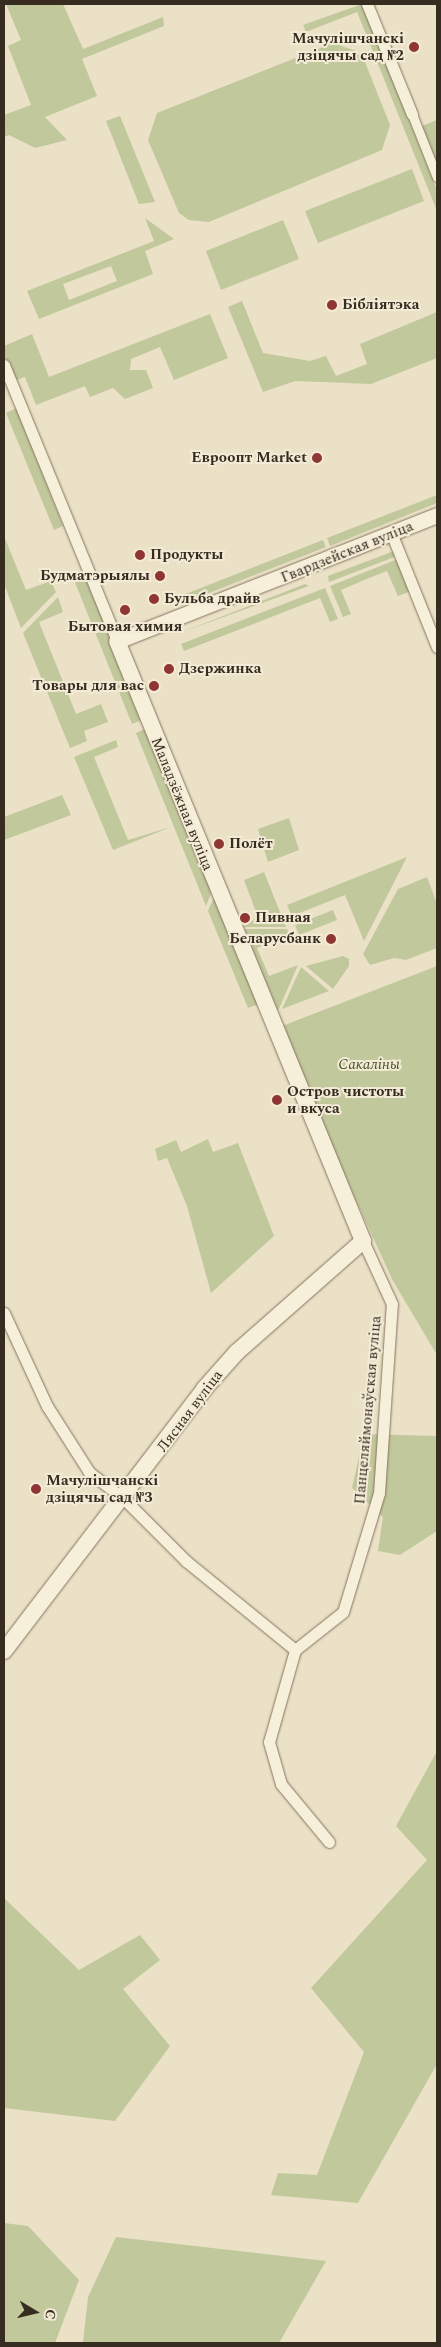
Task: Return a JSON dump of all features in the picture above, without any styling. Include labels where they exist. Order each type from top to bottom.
[{"type":"main road","name":"Маладзёжная вуліца","points":[[117,641],[363,1241]]},
{"type":"main road","name":"Лясная вуліца","points":[[4,1651],[124,1499],[204,1389],[237,1352],[363,1241]]},
{"type":"street","points":[[367,4],[437,177]]},
{"type":"street","name":"Маладзёжная вуліца","points":[[4,365],[117,641]]},
{"type":"street","name":"Гвардзейская вуліца","points":[[117,641],[392,535],[437,515]]},
{"type":"street","points":[[392,535],[437,647]]},
{"type":"street","name":"Панцеляймонаўская вуліца","points":[[295,1650],[343,1612],[379,1493],[392,1304],[363,1241]]},
{"type":"street","points":[[4,1313],[47,1406],[89,1472],[124,1499],[186,1560],[295,1650],[269,1742],[281,1784],[329,1842]]},
{"type":"green space","points":[[6,4],[63,4],[83,49],[163,17],[164,26],[82,59],[97,96],[45,117],[67,140],[35,148],[9,135],[4,137],[4,115],[31,105],[8,46],[21,40]]},
{"type":"green space","points":[[362,4],[437,190],[437,211],[357,12],[306,32],[303,25]]},
{"type":"green space","points":[[333,43],[356,51],[365,62],[390,125],[382,150],[209,222],[189,220],[179,213],[148,140],[157,113]]},
{"type":"green space","points":[[120,116],[155,202],[139,204],[106,121]]},
{"type":"green space","points":[[437,120],[437,164],[422,126]]},
{"type":"green space","points":[[412,169],[424,201],[318,243],[305,211]]},
{"type":"green space","points":[[145,218],[174,239],[145,251],[153,274],[39,319],[27,291],[154,241]],"holes":[[[111,266],[117,281],[69,300],[63,284]]]},
{"type":"green space","points":[[283,220],[299,259],[221,290],[206,251]]},
{"type":"green space","points":[[242,301],[263,353],[310,361],[326,356],[336,376],[367,364],[360,344],[437,312],[437,358],[371,384],[295,381],[263,392],[228,307]]},
{"type":"green space","points":[[210,314],[228,358],[174,380],[160,347],[131,359],[130,370],[146,370],[153,388],[125,399],[113,388],[90,397],[85,386],[36,405],[25,377],[14,381],[4,355],[4,346],[32,334],[49,377]]},
{"type":"green space","points":[[17,408],[63,526],[54,530],[6,413]]},
{"type":"green space","points":[[437,495],[437,503],[330,546],[327,538]]},
{"type":"green space","points":[[4,536],[26,590],[51,581],[56,592],[21,628],[4,584]]},
{"type":"green space","points":[[323,540],[326,547],[186,602],[183,595]]},
{"type":"green space","points":[[394,551],[397,556],[329,582],[328,576]]},
{"type":"green space","points":[[398,559],[411,591],[398,596],[387,571],[341,590],[351,614],[343,617],[330,586]]},
{"type":"green space","points":[[85,576],[144,719],[132,724],[74,580]]},
{"type":"green space","points":[[305,584],[309,586],[177,634]]},
{"type":"green space","points":[[325,588],[338,619],[330,622],[320,598],[184,651],[181,644]]},
{"type":"green space","points":[[58,597],[63,612],[39,622],[76,714],[101,704],[108,722],[84,731],[87,741],[70,748],[23,633]]},
{"type":"green space","points":[[147,728],[213,889],[206,906],[136,733]]},
{"type":"green space","points":[[116,740],[118,747],[94,757],[128,840],[171,827],[113,850],[74,757]]},
{"type":"green space","points":[[62,795],[71,815],[4,840],[4,817]]},
{"type":"green space","points":[[289,818],[299,850],[268,862],[258,829]]},
{"type":"green space","points":[[407,857],[364,941],[345,895],[292,916],[287,905]]},
{"type":"green space","points":[[264,872],[286,927],[243,927],[258,917],[244,880]]},
{"type":"green space","points":[[427,877],[437,904],[437,948],[406,960],[394,958],[370,965],[363,954],[398,889]]},
{"type":"green space","points":[[215,895],[259,1004],[248,1008],[208,911]]},
{"type":"green space","points":[[333,910],[337,920],[299,935],[295,925]]},
{"type":"green space","points":[[244,929],[287,929],[289,934],[257,948],[269,976],[298,965],[278,1011]]},
{"type":"green space","points":[[343,956],[349,959],[349,966],[333,989],[306,966]]},
{"type":"green space","name":"Сакаліны","points":[[437,966],[437,1355],[393,1281],[277,1028]]},
{"type":"green space","points":[[301,967],[329,991],[282,1009]]},
{"type":"green space","points":[[208,1139],[213,1152],[238,1143],[274,1236],[211,1293],[187,1206],[167,1158],[158,1161],[155,1149],[176,1140],[181,1152]]},
{"type":"green space","points":[[364,1434],[437,1436],[437,1531],[400,1555],[378,1551],[383,1517],[352,1488]]},
{"type":"green space","points":[[437,1751],[437,2064],[358,2203],[271,2195],[278,2173],[317,2175],[364,2052],[311,1988],[427,1860],[396,1826]]},
{"type":"green space","points":[[4,1898],[79,1970],[140,1935],[160,1960],[123,1989],[170,2046],[115,2121],[4,2108]]},
{"type":"green space","points":[[4,2223],[28,2226],[79,2280],[55,2343],[4,2343]]},
{"type":"green space","points":[[116,2237],[326,2261],[279,2343],[83,2343],[88,2297]]},
{"type":"place","name":"Мачулішчанскі дзіцячы сад №2","points":[[414,47]]},
{"type":"place","name":"Бібліятэка","points":[[332,305]]},
{"type":"place","name":"Евроопт Market","points":[[317,458]]},
{"type":"place","name":"Продукты","points":[[140,555]]},
{"type":"place","name":"Будматэрыялы","points":[[160,576]]},
{"type":"place","name":"Бульба драйв","points":[[154,599]]},
{"type":"place","name":"Бытовая химия","points":[[125,610]]},
{"type":"place","name":"Дзержинка","points":[[169,669]]},
{"type":"place","name":"Товары для вас","points":[[154,686]]},
{"type":"place","name":"Полёт","points":[[219,844]]},
{"type":"place","name":"Пивная","points":[[245,918]]},
{"type":"place","name":"Беларусбанк","points":[[331,939]]},
{"type":"place","name":"Остров чистоты и вкуса","points":[[277,1100]]},
{"type":"place","name":"Мачулішчанскі дзіцячы сад №3","points":[[36,1489]]}]
